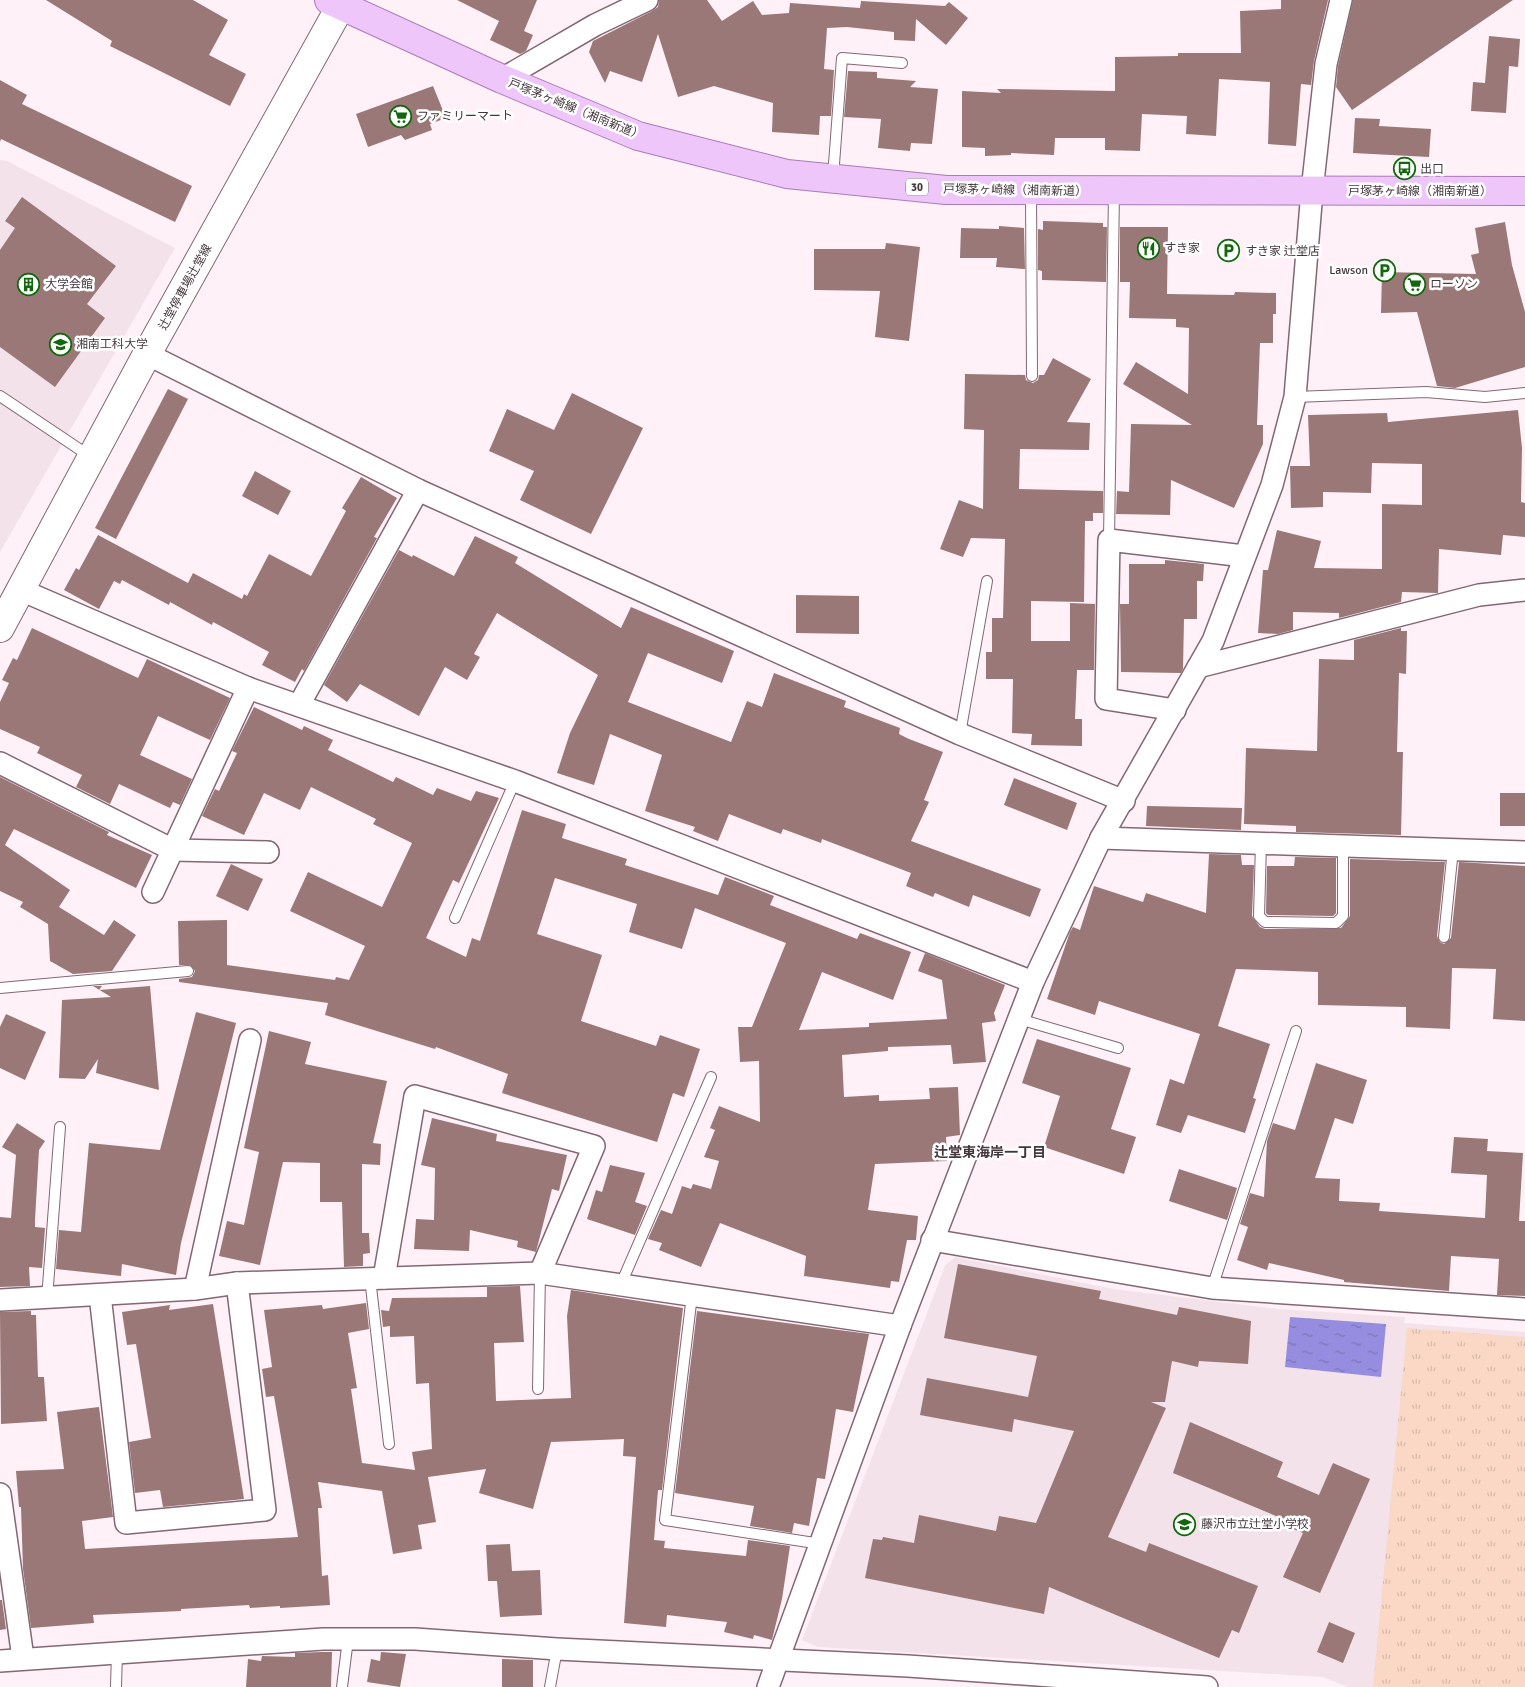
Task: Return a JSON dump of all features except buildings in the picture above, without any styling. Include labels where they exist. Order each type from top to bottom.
[{"type":"main road","name":"戸塚茅ヶ崎線（湘南新道）","points":[[338,2],[502,79],[638,136],[788,174],[946,190],[1525,191]]},
{"type":"main road","name":"辻堂停車場辻堂線","points":[[0,628],[338,2]]},
{"type":"street","points":[[502,79],[595,25],[647,0]]},
{"type":"street","points":[[768,1687],[932,1240],[1033,982],[1101,838],[1124,801],[1213,641],[1272,485],[1295,397],[1312,191],[1326,64],[1341,0]]},
{"type":"street","points":[[147,354],[418,490],[960,734],[1124,801]]},
{"type":"street","points":[[299,705],[418,490]]},
{"type":"street","points":[[1175,710],[1106,699],[1109,540],[1244,556]]},
{"type":"street","points":[[21,590],[248,688],[515,781],[1033,982]]},
{"type":"street","points":[[1198,667],[1479,595],[1525,590]]},
{"type":"street","points":[[153,892],[248,688]]},
{"type":"street","points":[[0,763],[173,850],[268,852]]},
{"type":"street","points":[[1101,838],[1525,852]]},
{"type":"street","points":[[195,1289],[250,1040]]},
{"type":"street","points":[[377,1278],[414,1096],[594,1146],[540,1273]]},
{"type":"street","points":[[932,1240],[1212,1288],[1525,1309]]},
{"type":"street","points":[[0,1300],[47,1299],[195,1289],[237,1283],[540,1273],[900,1326]]},
{"type":"street","points":[[100,1295],[126,1523],[265,1510],[237,1283]]},
{"type":"street","points":[[0,1494],[23,1658]]},
{"type":"street","points":[[0,1661],[117,1652],[348,1639],[415,1639],[557,1649],[780,1658],[968,1679],[1207,1687]]},
{"type":"lane","points":[[833,180],[842,58],[902,63]]},
{"type":"lane","points":[[1031,190],[1032,376]]},
{"type":"lane","points":[[1109,540],[1114,191]]},
{"type":"lane","points":[[1295,397],[1426,392],[1485,397],[1525,393]]},
{"type":"lane","points":[[0,396],[92,457]]},
{"type":"lane","points":[[960,734],[987,581]]},
{"type":"lane","points":[[455,918],[515,781]]},
{"type":"lane","points":[[1261,843],[1258,916],[1264,922],[1336,923],[1343,916],[1343,846]]},
{"type":"lane","points":[[1444,937],[1453,849]]},
{"type":"lane","points":[[0,988],[188,971]]},
{"type":"lane","points":[[1019,1019],[1118,1048]]},
{"type":"lane","points":[[1212,1288],[1296,1031]]},
{"type":"lane","points":[[621,1284],[711,1077]]},
{"type":"lane","points":[[47,1299],[60,1127]]},
{"type":"lane","points":[[538,1389],[540,1273]]},
{"type":"lane","points":[[377,1278],[389,1444]]},
{"type":"lane","points":[[692,1295],[665,1520],[821,1544]]},
{"type":"lane","points":[[342,1687],[348,1639]]},
{"type":"lane","points":[[550,1687],[557,1649]]},
{"type":"lane","points":[[116,1687],[117,1652]]},
{"type":"shaded area","name":"湘南工科大学","points":[[0,160],[7,161],[175,248],[0,552]]},
{"type":"shaded area","name":"藤沢市立辻堂小学校","points":[[955,1257],[1114,1289],[1278,1309],[1405,1317],[1404,1323],[1525,1332],[1525,1687],[1348,1687],[1323,1677],[818,1647],[802,1640],[945,1266]]},
{"type":"green space","points":[[1407,1328],[1525,1337],[1525,1687],[1373,1687]]},
{"type":"water","points":[[1290,1317],[1386,1324],[1381,1377],[1285,1367]]},
{"type":"place","name":"ファミリーマート","points":[[401,116]]},
{"type":"place","name":"出口","points":[[1404,169]]},
{"type":"place","name":"すき家","points":[[1148,248]]},
{"type":"place","name":"すき家 辻堂店","points":[[1229,251]]},
{"type":"place","name":"Lawson","points":[[1384,270]]},
{"type":"place","name":"大学会館","points":[[29,284]]},
{"type":"place","name":"ローソン","points":[[1414,284]]},
{"type":"place","name":"湘南工科大学","points":[[60,344]]},
{"type":"place","name":"藤沢市立辻堂小学校","points":[[1185,1524]]},
{"type":"district","name":"辻堂東海岸一丁目","points":[[990,1152]]}]
